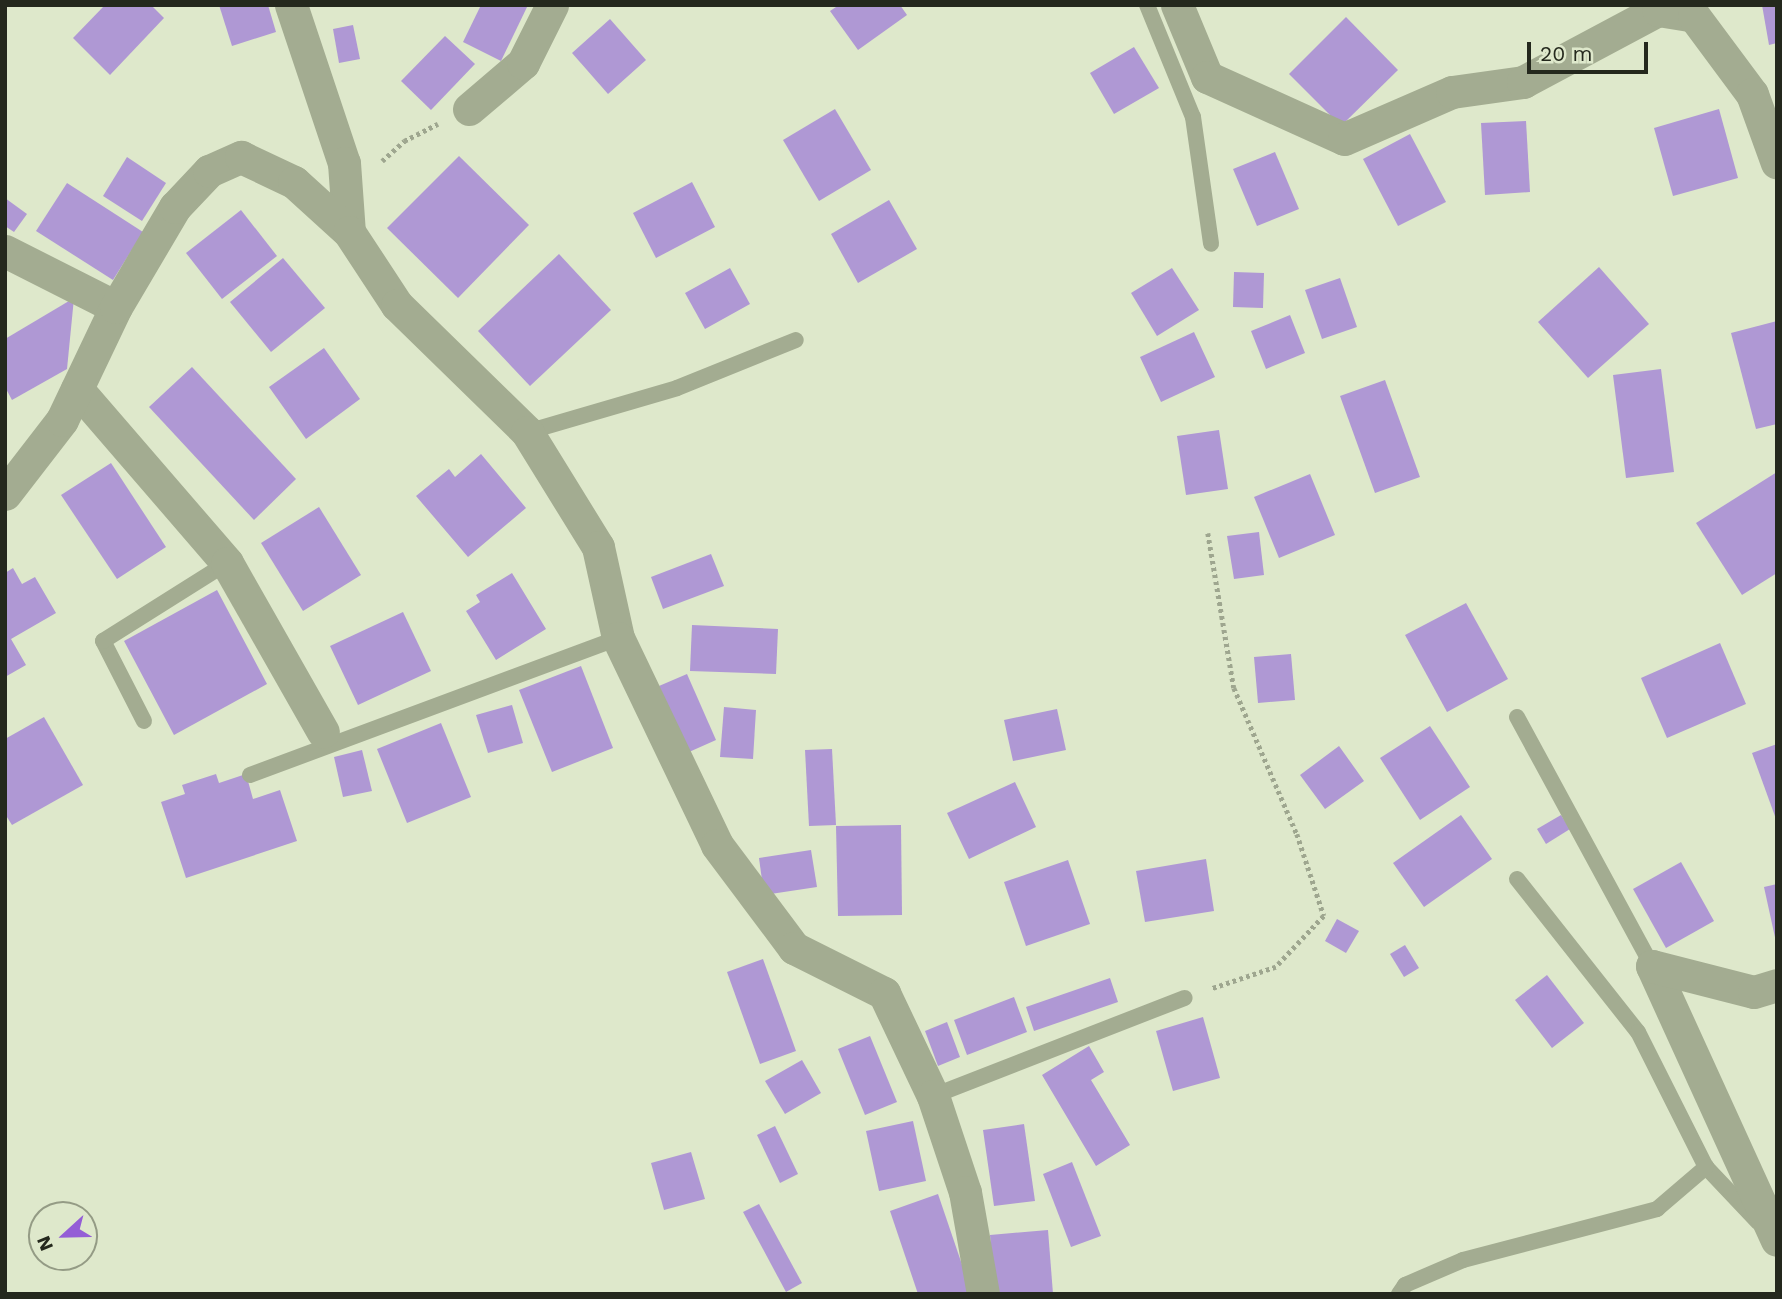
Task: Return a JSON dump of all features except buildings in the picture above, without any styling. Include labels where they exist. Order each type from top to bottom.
[{"type":"street","points":[[290,5],[344,163],[349,232]]},
{"type":"street","points":[[469,108],[523,63],[552,5]]},
{"type":"street","points":[[1177,5],[1207,77],[1344,139],[1452,92],[1523,82],[1658,10],[1698,10],[1752,93],[1777,163]]},
{"type":"street","points":[[5,494],[62,421],[116,307],[175,207],[209,171],[241,157],[294,182],[349,232],[397,305],[527,432],[598,547],[618,638],[717,845],[794,948],[884,993],[933,1096],[965,1192],[983,1294]]},
{"type":"street","points":[[5,251],[116,307]]},
{"type":"street","points":[[77,389],[227,564],[323,733]]},
{"type":"street","points":[[1652,966],[1754,992],[1777,985]]},
{"type":"street","points":[[1652,966],[1777,1241]]},
{"type":"lane","points":[[1147,5],[1193,117],[1211,244]]},
{"type":"lane","points":[[527,432],[677,388],[796,340]]},
{"type":"lane","points":[[144,721],[103,641],[227,564]]},
{"type":"lane","points":[[250,775],[618,638]]},
{"type":"lane","points":[[1517,717],[1652,966]]},
{"type":"lane","points":[[1517,879],[1637,1032],[1706,1167],[1777,1241]]},
{"type":"lane","points":[[933,1096],[1185,998]]},
{"type":"lane","points":[[1399,1294],[1405,1284],[1463,1260],[1657,1209],[1706,1167]]},
{"type":"path","points":[[346,195],[404,141],[469,108]]},
{"type":"path","points":[[1185,998],[1276,967],[1324,916],[1297,834],[1234,688],[1208,533]]}]
